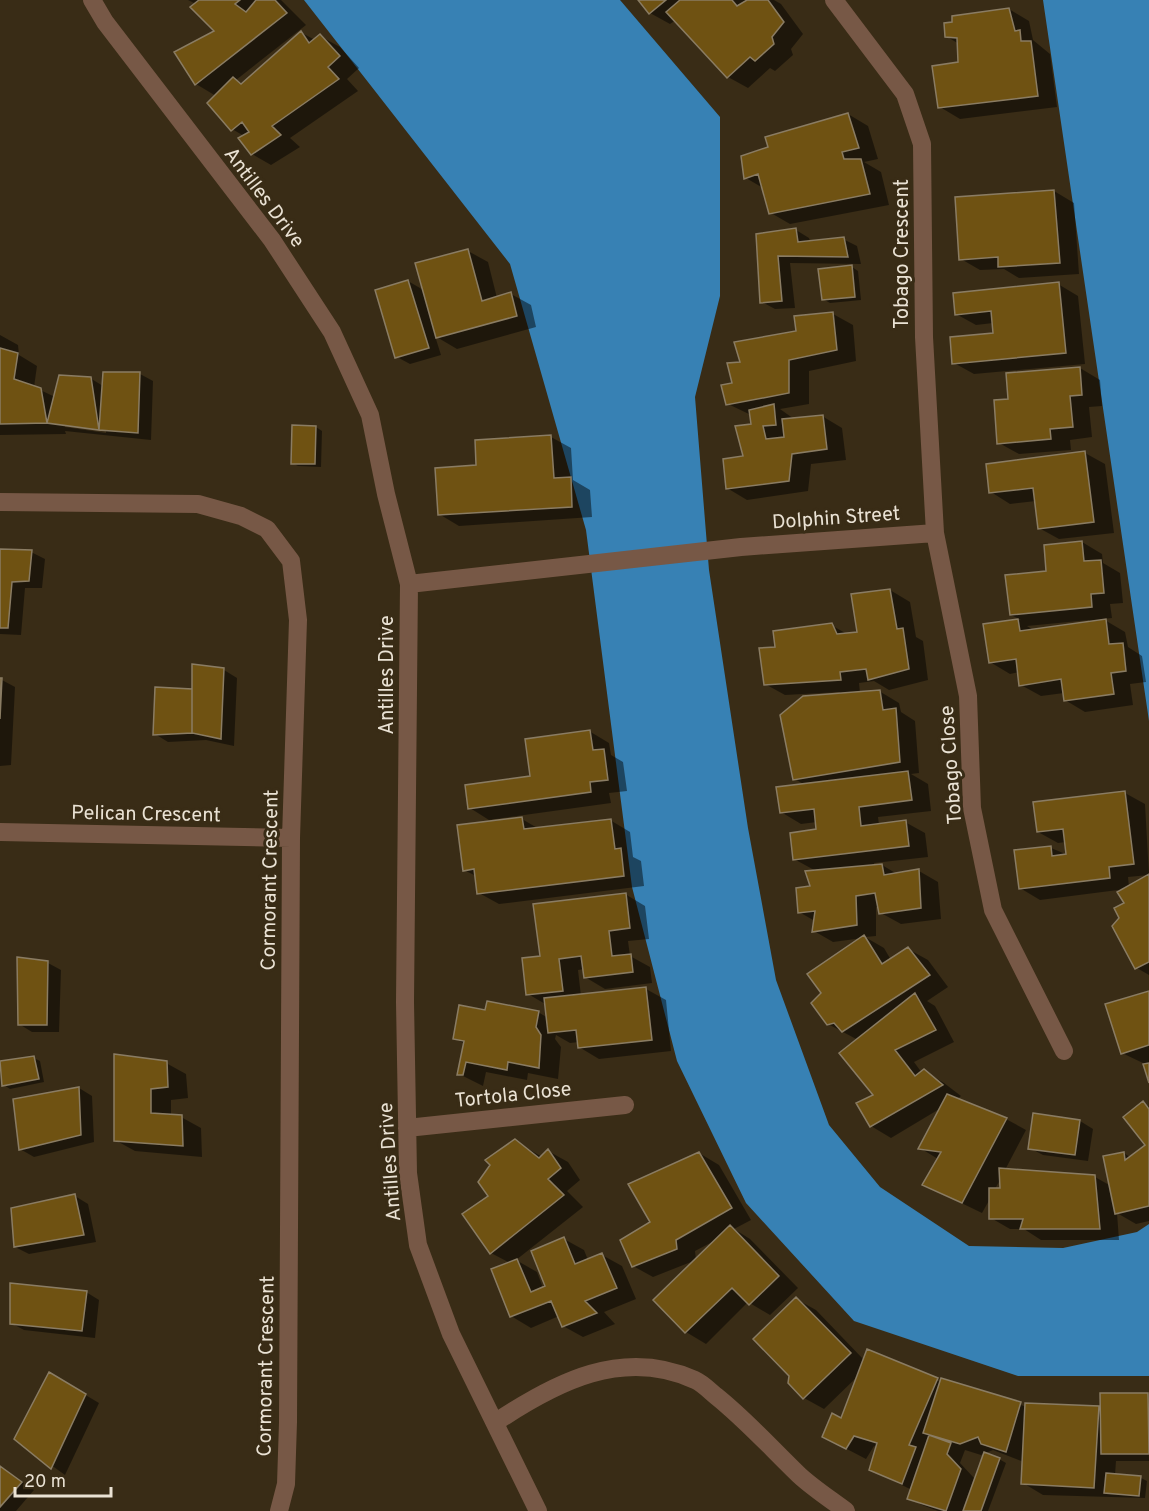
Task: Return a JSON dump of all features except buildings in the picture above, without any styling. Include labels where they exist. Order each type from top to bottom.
[{"type":"street","name":"Antilles Drive","points":[[92,0],[105,22],[272,240],[332,332],[370,415],[386,494],[409,584],[405,1002],[408,1173],[418,1245],[451,1334],[538,1511]]},
{"type":"street","name":"Tobago Crescent","points":[[834,0],[905,94],[922,144],[924,337],[935,533]]},
{"type":"street","name":"Cormorant Crescent","points":[[0,502],[198,504],[241,516],[267,529],[291,561],[298,620],[291,838],[288,1422],[286,1484],[279,1511]]},
{"type":"street","name":"Dolphin Street","points":[[409,584],[741,547],[935,533]]},
{"type":"street","name":"Tobago Close","points":[[935,533],[968,696],[972,808],[993,910],[1064,1051]]},
{"type":"street","name":"Pelican Crescent","points":[[0,832],[291,838]]},
{"type":"street","name":"Tortola Close","points":[[407,1128],[625,1105]]},
{"type":"street","points":[[496,1422],[536,1396],[570,1381],[610,1367],[652,1366],[696,1380],[745,1419],[801,1477],[846,1511]]},
{"type":"water","points":[[304,0],[620,0],[720,117],[720,296],[695,397],[709,570],[748,828],[776,980],[829,1125],[880,1187],[969,1246],[1063,1248],[1137,1232],[1149,1224],[1149,1376],[1018,1376],[854,1321],[746,1203],[677,1061],[632,887],[586,530],[510,264]]},
{"type":"water","points":[[1043,0],[1149,0],[1149,721]]}]
